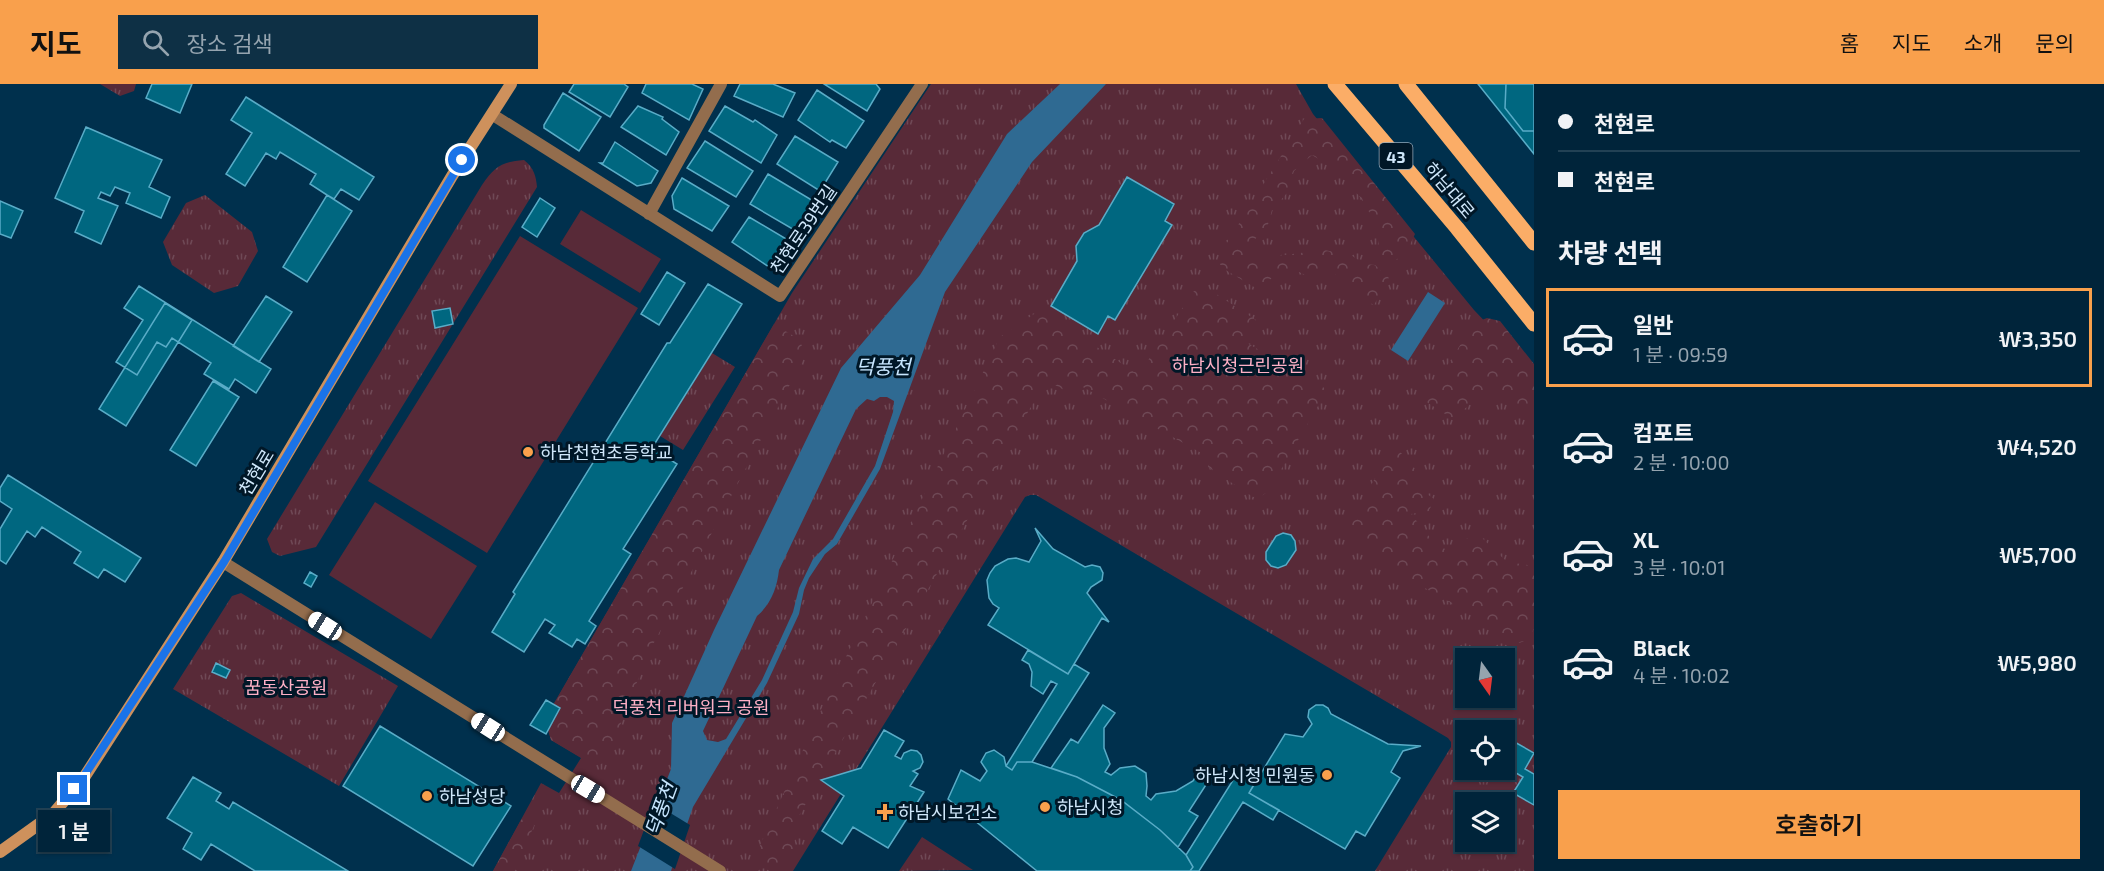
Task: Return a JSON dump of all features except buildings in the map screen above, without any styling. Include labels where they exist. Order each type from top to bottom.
[{"type":"main road","name":"천현로","points":[[0,852],[52,813],[84,776],[224,562],[452,176],[511,84]]},
{"type":"main road","name":"하남대로","points":[[1335,84],[1457,228],[1534,324]]},
{"type":"main road","name":"하남대로","points":[[1406,84],[1534,243]]},
{"type":"street","points":[[649,214],[721,84]]},
{"type":"street","name":"천현로39번길","points":[[493,115],[780,296],[922,84]]},
{"type":"street","points":[[224,562],[720,871]]},
{"type":"green space","points":[[100,84],[136,84],[134,91],[120,96]]},
{"type":"green space","points":[[931,84],[1296,84],[1313,114],[1474,310],[1534,373],[1534,871],[1375,871],[1451,747],[1448,738],[1036,495],[1025,497],[793,871],[493,871],[541,783],[559,793],[581,758],[551,740],[545,719],[792,293]]},
{"type":"green space","points":[[1322,118],[1415,234],[1406,253],[1390,264],[1379,260],[1377,232],[1360,198],[1333,169],[1312,155],[1294,171],[1287,193],[1272,210],[1267,228],[1253,241],[1261,258],[1324,250],[1351,255],[1364,264],[1375,265],[1389,278],[1374,305],[1357,296],[1345,280],[1324,268],[1312,278],[1299,272],[1288,279],[1275,275],[1259,290],[1224,269],[1219,263],[1219,256],[1304,119]]},
{"type":"green space","points":[[524,160],[534,172],[537,187],[316,547],[280,556],[272,552],[267,539],[482,185],[500,166]]},
{"type":"green space","points":[[205,195],[252,232],[258,251],[238,286],[214,293],[172,265],[163,242],[186,203]]},
{"type":"green space","points":[[581,210],[661,259],[640,293],[560,244]]},
{"type":"green space","points":[[520,236],[638,308],[487,553],[368,481]]},
{"type":"green space","name":"하남시청근린공원","points":[[1199,288],[1207,288],[1256,320],[1245,342],[1325,389],[1325,394],[1269,490],[1262,496],[1253,497],[1208,467],[1212,459],[1081,386],[1075,396],[1046,380],[793,826],[796,853],[792,868],[771,869],[761,867],[753,861],[831,688],[1000,337],[1037,312],[1134,372],[1141,371],[1193,292]]},
{"type":"green space","points":[[1487,318],[1500,321],[1534,364],[1534,413],[1503,397],[1477,398],[1453,419],[1425,401],[1474,323]]},
{"type":"green space","points":[[774,324],[800,340],[805,356],[648,654],[606,761],[599,765],[592,764],[551,740],[545,719]]},
{"type":"green space","points":[[712,353],[735,367],[683,450],[660,436]]},
{"type":"green space","points":[[1395,446],[1424,479],[1423,491],[1434,499],[1429,511],[1411,514],[1432,540],[1455,556],[1459,541],[1479,535],[1507,562],[1534,566],[1534,629],[1527,640],[1519,643],[1372,557],[1351,537],[1347,524]]},
{"type":"green space","points":[[375,502],[477,566],[431,639],[329,575]]},
{"type":"green space","name":"꿈동산공원","points":[[241,593],[398,686],[339,786],[173,689],[232,596]]},
{"type":"green space","points":[[526,817],[533,820],[534,826],[514,871],[493,871],[521,820]]},
{"type":"green space","points":[[922,837],[973,870],[899,871]]},
{"type":"water","name":"덕풍천","points":[[1060,84],[1106,84],[1032,162],[945,292],[880,469],[837,544],[825,554],[809,578],[799,614],[767,683],[693,807],[671,871],[631,871],[671,769],[672,723],[714,630],[841,368],[920,275],[1007,134]],"holes":[[[880,397],[887,397],[894,401],[893,412],[875,466],[833,539],[813,559],[799,588],[793,612],[762,680],[726,739],[718,742],[707,740],[703,731],[757,616],[772,595],[779,570],[856,409],[867,399],[874,401]]]},
{"type":"water","points":[[1428,292],[1445,303],[1408,361],[1391,350]]},
{"type":"pier","points":[[654,803],[690,825],[675,869],[638,846]]},
{"type":"place","name":"하남천현초등학교","points":[[528,452]]},
{"type":"place","name":"하남시청 민원동","points":[[1327,775]]},
{"type":"place","name":"하남성당","points":[[427,796]]},
{"type":"place","name":"하남시청","points":[[1045,807]]},
{"type":"place","name":"하남시보건소","points":[[885,812]]},
{"type":"route","points":[[74,789],[224,562],[462,160]]},
{"type":"park label","name":"덕풍천 리버워크 공원","points":[[691,707]]}]
